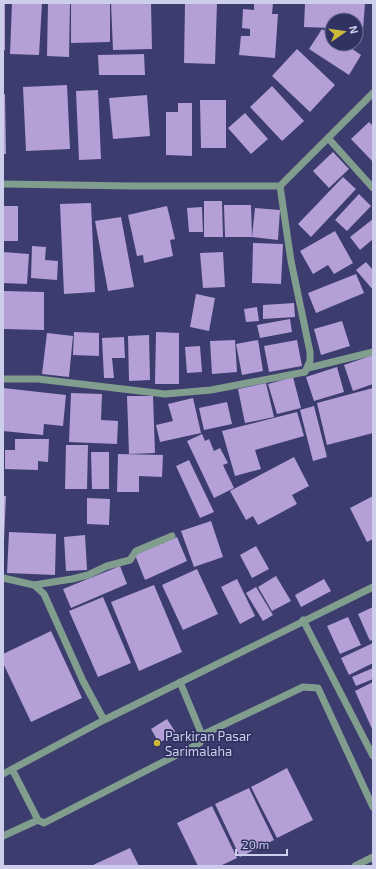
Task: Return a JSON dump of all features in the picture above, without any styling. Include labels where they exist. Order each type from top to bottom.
[{"type":"street","points":[[3,184],[280,186],[373,93]]},
{"type":"street","points":[[328,138],[373,188]]},
{"type":"street","points":[[3,379],[38,379],[165,394],[196,393],[305,372],[310,361],[310,352],[292,261],[280,186]]},
{"type":"street","points":[[308,368],[373,352]]},
{"type":"street","points":[[3,578],[34,585],[88,575],[106,566],[130,560],[136,551],[172,536]]},
{"type":"street","points":[[34,585],[44,594],[52,608],[83,681],[104,720]]},
{"type":"street","points":[[3,774],[104,720],[373,587]]},
{"type":"street","points":[[304,620],[373,756]]},
{"type":"street","points":[[12,769],[38,820],[44,823],[200,743],[202,735],[180,682]]},
{"type":"street","points":[[202,735],[303,687],[318,688],[373,807]]},
{"type":"street","points":[[3,836],[38,820]]},
{"type":"street","points":[[355,866],[373,857]]},
{"type":"building","points":[[3,3],[5,3],[5,50],[3,51]]},
{"type":"building","points":[[12,3],[42,3],[39,55],[10,54]]},
{"type":"building","points":[[48,3],[70,3],[69,57],[47,56]]},
{"type":"building","points":[[71,3],[110,3],[110,42],[71,43]]},
{"type":"building","points":[[111,3],[151,3],[152,49],[113,50]]},
{"type":"building","points":[[185,3],[217,3],[215,64],[184,63]]},
{"type":"building","points":[[254,3],[273,3],[272,14],[278,14],[275,58],[239,55],[241,36],[250,36],[250,29],[242,28],[243,9],[254,10]]},
{"type":"building","points":[[305,3],[365,3],[364,16],[364,12],[324,12],[324,28],[304,27]]},
{"type":"building","points":[[322,29],[324,30],[324,52],[357,52],[361,55],[349,75],[309,49]]},
{"type":"building","points":[[297,49],[335,85],[310,112],[272,76]]},
{"type":"building","points":[[144,54],[145,75],[99,75],[98,55]]},
{"type":"building","points":[[67,85],[70,149],[26,151],[23,87]]},
{"type":"building","points":[[272,86],[304,121],[282,141],[250,107]]},
{"type":"building","points":[[98,90],[101,159],[79,160],[76,91]]},
{"type":"building","points":[[3,94],[5,94],[6,154],[3,154]]},
{"type":"building","points":[[147,95],[150,136],[113,139],[109,98]]},
{"type":"building","points":[[200,100],[226,100],[226,148],[201,148]]},
{"type":"building","points":[[178,103],[192,103],[192,156],[166,155],[166,112],[178,112]]},
{"type":"building","points":[[245,113],[268,139],[251,154],[228,128]]},
{"type":"building","points":[[369,122],[373,126],[373,162],[351,139]]},
{"type":"building","points":[[333,152],[349,169],[329,188],[313,171]]},
{"type":"building","points":[[343,177],[356,189],[311,237],[298,224]]},
{"type":"building","points":[[359,194],[371,206],[347,231],[335,220]]},
{"type":"building","points":[[204,201],[222,201],[223,237],[204,237]]},
{"type":"building","points":[[91,203],[95,292],[64,294],[60,204]]},
{"type":"building","points":[[224,205],[251,205],[252,237],[225,237]]},
{"type":"building","points":[[3,206],[18,206],[18,241],[3,241]]},
{"type":"building","points":[[167,206],[175,239],[170,240],[173,256],[144,263],[143,255],[137,256],[128,215]]},
{"type":"building","points":[[202,207],[203,232],[189,232],[187,208]]},
{"type":"building","points":[[255,208],[280,210],[278,240],[252,237]]},
{"type":"building","points":[[121,217],[134,287],[108,291],[95,221]]},
{"type":"building","points":[[373,219],[373,239],[360,250],[350,237]]},
{"type":"building","points":[[335,231],[353,263],[334,274],[328,265],[313,274],[300,251]]},
{"type":"building","points":[[253,243],[283,244],[281,284],[252,283]]},
{"type":"building","points":[[32,246],[46,247],[45,260],[58,261],[57,280],[31,278]]},
{"type":"building","points":[[3,252],[29,254],[27,284],[3,283]]},
{"type":"building","points":[[223,252],[225,287],[203,288],[200,253]]},
{"type":"building","points":[[366,262],[373,270],[373,290],[356,270]]},
{"type":"building","points":[[356,274],[364,293],[316,313],[308,293]]},
{"type":"building","points":[[3,291],[44,292],[44,330],[3,329]]},
{"type":"building","points":[[196,294],[215,298],[209,331],[190,327]]},
{"type":"building","points":[[294,303],[295,317],[263,319],[263,305]]},
{"type":"building","points":[[257,307],[259,321],[246,322],[244,309]]},
{"type":"building","points":[[290,319],[292,332],[260,338],[257,325]]},
{"type":"building","points":[[342,321],[350,346],[321,355],[314,329]]},
{"type":"building","points":[[74,332],[99,333],[99,356],[73,355]]},
{"type":"building","points":[[156,332],[179,333],[179,384],[155,384]]},
{"type":"building","points":[[47,333],[73,336],[69,377],[42,374]]},
{"type":"building","points":[[149,335],[150,380],[129,381],[128,336]]},
{"type":"building","points":[[124,337],[125,358],[112,358],[114,378],[104,378],[102,338]]},
{"type":"building","points":[[235,340],[237,372],[212,374],[210,341]]},
{"type":"building","points":[[258,340],[263,371],[242,375],[236,344]]},
{"type":"building","points":[[297,340],[302,366],[269,372],[264,346]]},
{"type":"building","points":[[200,346],[202,372],[187,373],[185,347]]},
{"type":"building","points":[[373,355],[373,384],[353,391],[344,365]]},
{"type":"building","points":[[337,367],[344,392],[314,401],[306,377]]},
{"type":"building","points":[[293,377],[301,408],[277,414],[268,384]]},
{"type":"building","points":[[266,383],[274,417],[245,423],[238,389]]},
{"type":"building","points":[[3,388],[66,395],[63,426],[44,424],[43,435],[3,431]]},
{"type":"building","points":[[373,388],[373,433],[327,445],[317,403]]},
{"type":"building","points":[[71,393],[102,394],[101,420],[118,421],[117,444],[69,442]]},
{"type":"building","points":[[127,396],[153,396],[155,453],[129,454]]},
{"type":"building","points":[[193,398],[201,433],[160,442],[156,425],[173,421],[168,404]]},
{"type":"building","points":[[227,402],[232,424],[204,430],[199,408]]},
{"type":"building","points":[[314,406],[327,457],[313,461],[300,410]]},
{"type":"building","points":[[297,412],[304,436],[255,450],[261,469],[235,476],[222,431]]},
{"type":"building","points":[[202,434],[205,441],[209,439],[214,451],[220,448],[228,463],[223,465],[234,488],[214,498],[187,441]]},
{"type":"building","points":[[15,439],[49,439],[48,462],[38,461],[38,470],[5,469],[5,450],[15,450]]},
{"type":"building","points":[[66,445],[88,445],[87,489],[65,489]]},
{"type":"building","points":[[91,452],[109,452],[109,489],[92,489]]},
{"type":"building","points":[[118,454],[163,455],[162,477],[139,476],[139,492],[117,492]]},
{"type":"building","points":[[294,457],[309,486],[292,495],[297,504],[258,525],[253,516],[246,520],[230,491]]},
{"type":"building","points":[[189,460],[214,512],[200,518],[176,466]]},
{"type":"building","points":[[3,496],[6,496],[4,541],[3,541]]},
{"type":"building","points":[[373,496],[373,539],[367,542],[350,508]]},
{"type":"building","points":[[87,498],[110,499],[109,525],[87,524]]},
{"type":"building","points":[[211,521],[223,557],[194,567],[181,531]]},
{"type":"building","points":[[9,532],[56,534],[55,575],[7,573]]},
{"type":"building","points":[[85,535],[87,570],[66,571],[64,537]]},
{"type":"building","points":[[177,537],[187,561],[145,580],[135,555]]},
{"type":"building","points":[[256,546],[269,569],[252,578],[240,555]]},
{"type":"building","points":[[120,566],[127,584],[71,608],[63,589]]},
{"type":"building","points":[[197,569],[218,614],[183,630],[162,585]]},
{"type":"building","points":[[276,576],[291,601],[272,611],[258,587]]},
{"type":"building","points":[[237,579],[255,616],[240,624],[221,587]]},
{"type":"building","points":[[324,579],[331,591],[301,607],[295,595]]},
{"type":"building","points":[[154,585],[182,652],[139,671],[111,602]]},
{"type":"building","points":[[256,587],[273,615],[263,621],[246,593]]},
{"type":"building","points":[[103,597],[131,663],[98,677],[69,611]]},
{"type":"building","points":[[373,607],[373,639],[370,641],[358,614]]},
{"type":"building","points":[[348,617],[361,645],[340,654],[327,626]]},
{"type":"building","points":[[51,631],[82,698],[31,722],[3,663],[3,654]]},
{"type":"building","points":[[373,643],[373,663],[349,675],[341,658]]},
{"type":"building","points":[[373,668],[373,679],[356,686],[352,677]]},
{"type":"building","points":[[373,682],[373,731],[355,691]]},
{"type":"building","points":[[167,719],[176,733],[159,743],[151,729]]},
{"type":"building","points":[[287,768],[313,820],[277,838],[251,787]]},
{"type":"building","points":[[249,788],[274,840],[240,857],[215,804]]},
{"type":"building","points":[[212,806],[237,858],[220,866],[198,866],[177,823]]},
{"type":"building","points":[[130,848],[139,866],[93,865]]},
{"type":"place","name":"Parkiran Pasar Sarimalaha","points":[[157,743]]}]
